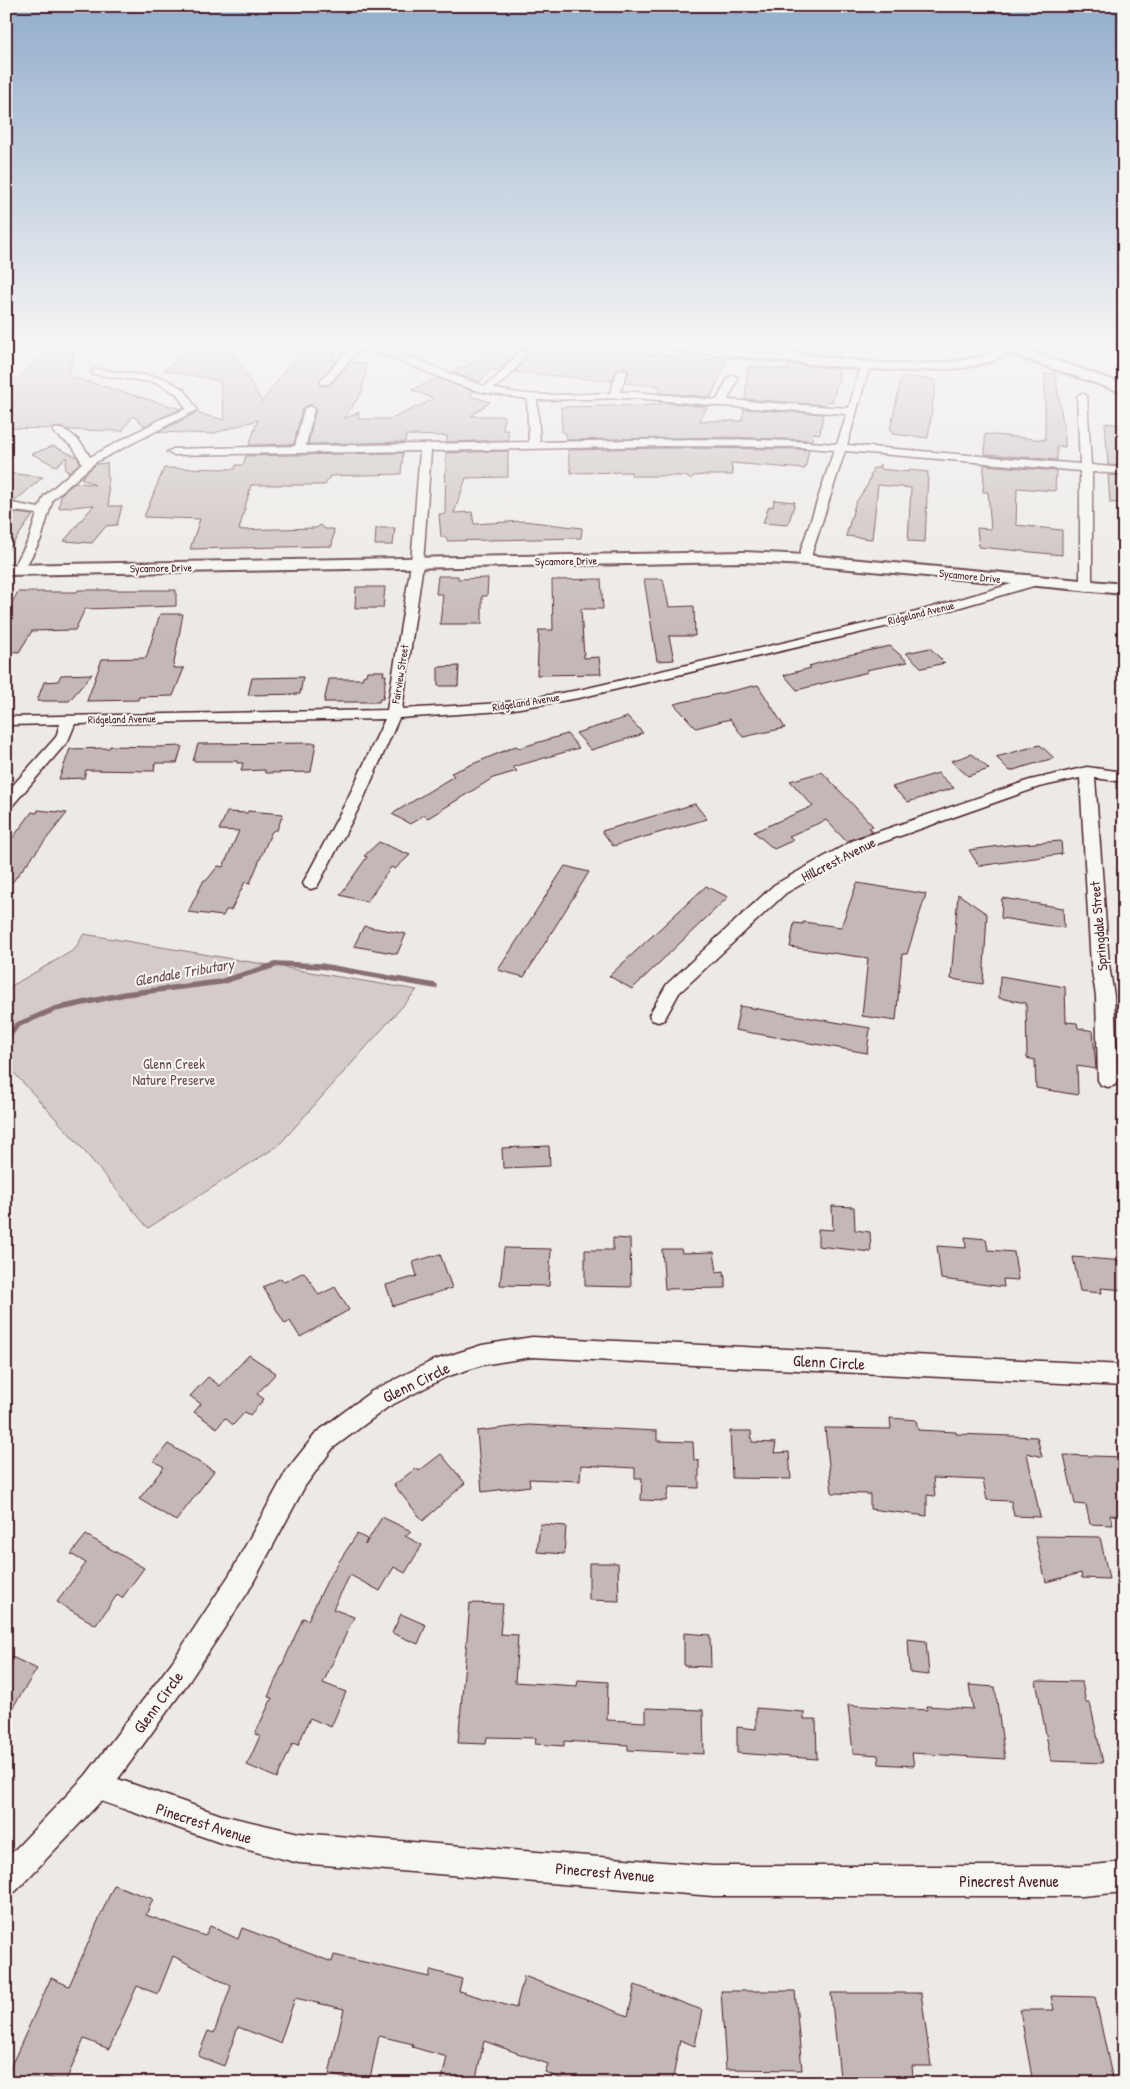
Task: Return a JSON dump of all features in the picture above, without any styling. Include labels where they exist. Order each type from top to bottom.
[{"type":"street","points":[[78,444],[88,464]]},
{"type":"street","points":[[12,570],[34,539],[48,498],[88,464],[123,444]]},
{"type":"street","points":[[300,449],[301,444]]},
{"type":"street","points":[[173,452],[600,444]]},
{"type":"street","points":[[803,444],[1124,472]]},
{"type":"street","points":[[1085,444],[1086,579],[1088,587]]},
{"type":"street","points":[[806,560],[806,553],[840,447]]},
{"type":"street","name":"Fairview Street","points":[[311,883],[355,800],[394,714],[417,564],[426,448]]},
{"type":"street","points":[[6,506],[44,512]]},
{"type":"street","name":"Sycamore Drive","points":[[12,570],[744,557],[806,560],[1124,589]]},
{"type":"street","name":"Ridgeland Avenue","points":[[6,720],[394,714],[502,707],[580,694],[918,615],[1032,582]]},
{"type":"street","points":[[6,803],[63,738],[69,720]]},
{"type":"street","name":"Hillcrest Avenue","points":[[658,1014],[673,989],[780,889],[860,844],[1035,783],[1087,772],[1124,777]]},
{"type":"street","name":"Springdale Street","points":[[1087,772],[1100,965],[1105,996],[1108,1080]]},
{"type":"street","name":"Glenn Circle","points":[[6,1881],[96,1785],[181,1671],[234,1591],[296,1478],[325,1440],[380,1399],[440,1368],[482,1355],[532,1347],[1124,1376]]},
{"type":"street","name":"Pinecrest Avenue","points":[[96,1785],[200,1824],[257,1840],[299,1848],[714,1881],[1082,1881],[1124,1877]]},
{"type":"green space","name":"Glenn Creek Nature Preserve","points":[[84,934],[417,990],[278,1146],[148,1228],[76,1141],[6,1064],[6,989],[74,950]]},
{"type":"building","points":[[985,444],[1065,444],[1065,447],[1057,446],[1057,460],[985,454]]},
{"type":"building","points":[[1107,444],[1124,444],[1124,466],[1108,465]]},
{"type":"building","points":[[53,446],[77,457],[80,463],[69,472],[65,470],[67,457],[56,466],[32,454]]},
{"type":"building","points":[[664,448],[809,450],[805,469],[731,463],[733,475],[704,475],[694,476],[690,479],[685,476],[632,476],[631,472],[571,473],[568,450]]},
{"type":"building","points":[[508,451],[508,477],[466,478],[454,513],[472,512],[474,524],[524,521],[582,528],[581,538],[447,541],[446,537],[441,537],[439,514],[445,514],[446,453]]},
{"type":"building","points":[[403,453],[401,474],[330,476],[325,485],[251,485],[239,530],[316,528],[321,525],[325,529],[334,529],[332,546],[190,549],[200,519],[144,517],[164,468],[235,469],[236,465],[243,465],[246,456]]},
{"type":"building","points":[[107,463],[109,506],[122,506],[117,525],[106,526],[92,543],[64,541],[94,505],[59,508],[61,494],[76,482],[95,485],[81,478],[96,464]]},
{"type":"building","points":[[880,464],[880,469],[928,472],[925,542],[908,541],[911,488],[878,485],[872,539],[846,536],[855,504],[868,484],[873,468],[878,468]]},
{"type":"building","points":[[984,465],[1056,471],[1055,491],[1017,488],[1016,525],[1062,530],[1062,555],[979,547],[977,528],[991,529],[988,492],[983,492]]},
{"type":"building","points":[[6,473],[43,477],[14,502],[6,500]]},
{"type":"building","points":[[1108,475],[1124,476],[1124,502],[1110,503]]},
{"type":"building","points":[[774,500],[795,502],[788,525],[763,523],[769,506],[773,507]]},
{"type":"building","points":[[6,512],[33,515],[6,553]]},
{"type":"building","points":[[376,528],[395,528],[393,545],[375,545]]},
{"type":"building","points":[[438,576],[458,576],[458,579],[488,578],[487,596],[482,596],[482,624],[440,624],[443,594],[436,594]]},
{"type":"building","points":[[601,579],[603,609],[581,609],[584,658],[599,657],[601,674],[537,675],[539,630],[553,630],[552,580]]},
{"type":"building","points":[[644,579],[663,579],[669,607],[694,606],[695,636],[669,636],[674,660],[657,661]]},
{"type":"building","points":[[356,587],[385,587],[383,608],[355,608]]},
{"type":"building","points":[[78,590],[176,590],[176,606],[85,609],[75,630],[32,631],[19,652],[6,651],[6,613],[18,592],[77,592]]},
{"type":"building","points":[[160,614],[183,614],[173,668],[184,668],[173,696],[139,697],[138,700],[87,701],[102,659],[146,658]]},
{"type":"building","points":[[890,646],[908,662],[866,670],[868,672],[797,690],[784,675],[844,656]]},
{"type":"building","points":[[930,648],[945,663],[922,668],[906,653]]},
{"type":"building","points":[[459,666],[458,686],[438,686],[438,667]]},
{"type":"building","points":[[367,671],[384,671],[383,675],[386,675],[383,699],[380,699],[379,702],[324,702],[329,679],[362,679]]},
{"type":"building","points":[[92,674],[69,701],[37,701],[44,682],[58,681],[61,675]]},
{"type":"building","points":[[303,677],[300,694],[248,695],[252,678]]},
{"type":"building","points":[[758,685],[785,728],[743,737],[730,719],[696,728],[674,704]]},
{"type":"building","points":[[628,717],[643,733],[591,750],[576,733]]},
{"type":"building","points":[[567,734],[579,748],[513,767],[517,771],[493,778],[428,818],[424,815],[410,824],[392,814],[454,776],[451,773],[516,746],[519,748]]},
{"type":"building","points":[[316,743],[311,772],[265,773],[265,770],[241,771],[243,763],[237,763],[237,761],[193,761],[198,744]]},
{"type":"building","points":[[1040,745],[1054,758],[1010,771],[996,757]]},
{"type":"building","points":[[110,746],[182,746],[177,763],[155,763],[154,771],[86,770],[84,778],[59,779],[70,749],[109,748]]},
{"type":"building","points":[[972,754],[989,769],[968,776],[951,761]]},
{"type":"building","points":[[822,772],[873,826],[869,828],[873,832],[846,841],[826,820],[789,836],[794,840],[774,849],[754,832],[813,806],[790,781]]},
{"type":"building","points":[[938,773],[954,788],[908,802],[892,787]]},
{"type":"building","points":[[695,804],[707,819],[613,846],[602,831]]},
{"type":"building","points":[[38,810],[67,813],[6,890],[6,847],[32,812],[37,813]]},
{"type":"building","points":[[248,811],[283,814],[277,830],[271,833],[250,883],[245,882],[231,910],[226,910],[223,916],[188,912],[204,880],[207,880],[218,866],[223,867],[239,831],[219,830],[227,812],[247,813]]},
{"type":"building","points":[[1061,841],[1062,854],[979,866],[969,850],[1008,845]]},
{"type":"building","points":[[379,842],[410,855],[395,869],[391,867],[367,902],[340,895],[367,857],[364,856]]},
{"type":"building","points":[[565,866],[589,872],[524,977],[498,970]]},
{"type":"building","points":[[857,883],[926,894],[907,954],[902,954],[896,1021],[862,1016],[868,958],[790,947],[794,923],[803,924],[803,922],[841,927]]},
{"type":"building","points":[[706,886],[728,897],[632,989],[609,976]]},
{"type":"building","points":[[958,894],[987,914],[983,984],[951,979]]},
{"type":"building","points":[[1002,898],[1063,908],[1064,928],[1001,918]]},
{"type":"building","points":[[364,926],[406,934],[397,954],[354,946]]},
{"type":"building","points":[[1000,976],[1065,987],[1066,1022],[1077,1023],[1078,1028],[1093,1031],[1096,1069],[1077,1066],[1078,1095],[1036,1088],[1035,1060],[1027,1058],[1026,1003],[999,998]]},
{"type":"building","points":[[740,1006],[870,1028],[867,1053],[735,1030]]},
{"type":"building","points":[[549,1146],[550,1166],[503,1168],[502,1148]]},
{"type":"building","points":[[832,1206],[854,1207],[855,1230],[870,1232],[871,1252],[818,1246],[818,1229],[833,1230]]},
{"type":"building","points":[[965,1237],[986,1239],[988,1250],[1014,1252],[1018,1280],[1003,1279],[1004,1287],[941,1279],[937,1246],[966,1248]]},
{"type":"building","points":[[613,1238],[630,1239],[631,1287],[585,1286],[585,1250],[613,1250]]},
{"type":"building","points":[[504,1248],[551,1249],[549,1286],[500,1285]]},
{"type":"building","points":[[662,1249],[681,1249],[682,1253],[714,1252],[717,1272],[724,1271],[726,1288],[665,1289]]},
{"type":"building","points":[[440,1254],[452,1288],[393,1306],[386,1285],[417,1276],[413,1262]]},
{"type":"building","points":[[1073,1257],[1124,1261],[1124,1290],[1101,1288],[1102,1293],[1080,1291]]},
{"type":"building","points":[[304,1272],[319,1295],[335,1287],[349,1310],[300,1337],[290,1321],[285,1324],[263,1287],[281,1278],[284,1282]]},
{"type":"building","points":[[249,1355],[276,1373],[257,1394],[264,1399],[250,1415],[245,1412],[233,1425],[225,1418],[217,1428],[194,1412],[201,1404],[190,1396],[208,1377],[220,1386]]},
{"type":"building","points":[[890,1418],[916,1420],[918,1430],[956,1432],[956,1434],[1037,1437],[1042,1457],[1027,1453],[1040,1517],[1014,1516],[1011,1501],[987,1500],[983,1480],[933,1478],[935,1496],[927,1495],[927,1516],[870,1509],[870,1494],[832,1493],[825,1428],[891,1429]]},
{"type":"building","points":[[528,1425],[657,1431],[657,1441],[693,1442],[694,1460],[699,1461],[699,1488],[669,1487],[666,1501],[641,1500],[642,1478],[635,1478],[635,1468],[581,1465],[580,1481],[529,1479],[530,1486],[482,1492],[477,1431]]},
{"type":"building","points":[[730,1431],[751,1431],[752,1442],[776,1443],[774,1453],[789,1452],[791,1479],[732,1478]]},
{"type":"building","points":[[168,1444],[214,1471],[176,1521],[139,1499],[164,1467],[154,1461]]},
{"type":"building","points":[[441,1454],[465,1483],[423,1521],[394,1485],[416,1468],[419,1471]]},
{"type":"building","points":[[1064,1455],[1122,1457],[1124,1466],[1124,1516],[1110,1515],[1113,1525],[1090,1524],[1086,1505],[1075,1504]]},
{"type":"building","points":[[382,1517],[411,1531],[405,1536],[422,1545],[405,1573],[394,1567],[380,1591],[350,1575],[333,1609],[354,1617],[323,1683],[346,1692],[331,1727],[310,1718],[298,1745],[293,1743],[277,1778],[247,1765],[260,1736],[255,1734],[272,1698],[268,1697],[303,1618],[308,1620],[329,1577],[357,1534],[367,1539],[365,1545]]},
{"type":"building","points":[[540,1524],[566,1526],[564,1554],[537,1552]]},
{"type":"building","points":[[86,1535],[144,1568],[122,1598],[117,1595],[96,1625],[57,1602],[86,1563],[71,1554]]},
{"type":"building","points":[[1035,1536],[1100,1537],[1109,1579],[1082,1578],[1081,1573],[1046,1582]]},
{"type":"building","points":[[589,1563],[618,1563],[619,1601],[589,1600]]},
{"type":"building","points":[[470,1603],[503,1604],[500,1634],[518,1635],[515,1682],[577,1686],[578,1680],[608,1682],[607,1720],[646,1722],[646,1708],[703,1710],[704,1754],[628,1750],[628,1745],[564,1741],[564,1746],[535,1744],[536,1738],[487,1737],[486,1744],[458,1743]]},
{"type":"building","points":[[401,1614],[426,1625],[418,1644],[392,1633]]},
{"type":"building","points":[[684,1633],[710,1635],[711,1667],[684,1666]]},
{"type":"building","points":[[908,1639],[926,1641],[929,1675],[910,1673]]},
{"type":"building","points":[[6,1654],[37,1669],[6,1718]]},
{"type":"building","points":[[1036,1681],[1082,1682],[1086,1703],[1090,1703],[1103,1763],[1051,1761]]},
{"type":"building","points":[[969,1685],[995,1687],[1005,1759],[912,1753],[914,1766],[879,1764],[878,1755],[853,1753],[848,1705],[927,1710],[927,1706],[973,1709]]},
{"type":"building","points":[[756,1708],[804,1712],[804,1719],[816,1719],[817,1759],[737,1753],[737,1727],[756,1729]]},
{"type":"building","points":[[114,1885],[153,1899],[146,1915],[205,1936],[210,1926],[238,1939],[242,1928],[332,1962],[334,1955],[429,1977],[431,1970],[462,1979],[459,1991],[516,2008],[524,1976],[628,2016],[635,1985],[702,2010],[695,2046],[680,2040],[672,2083],[571,2083],[545,2072],[548,2064],[484,2041],[475,2083],[441,2083],[447,2057],[412,2047],[413,2044],[379,2036],[369,2083],[364,2083],[329,2074],[344,2009],[295,1998],[280,2043],[238,2027],[224,2066],[198,2056],[208,2031],[214,2033],[231,1986],[173,1956],[158,1994],[137,1986],[109,2049],[84,2039],[65,2083],[44,2076],[41,2083],[20,2083],[6,2077],[51,1978],[69,1986]]},
{"type":"building","points":[[721,1991],[795,1991],[802,2070],[726,2069]]},
{"type":"building","points":[[831,1993],[921,1993],[931,2066],[912,2066],[913,2077],[840,2077]]},
{"type":"building","points":[[1051,1996],[1095,1997],[1113,2081],[1058,2080],[1058,2083],[1033,2083],[1020,2010],[1054,2010]]},
{"type":"waterway","name":"Glendale Tributary","points":[[6,1040],[17,1025],[55,1009],[125,994],[220,982],[278,964],[321,966],[435,986]]}]
